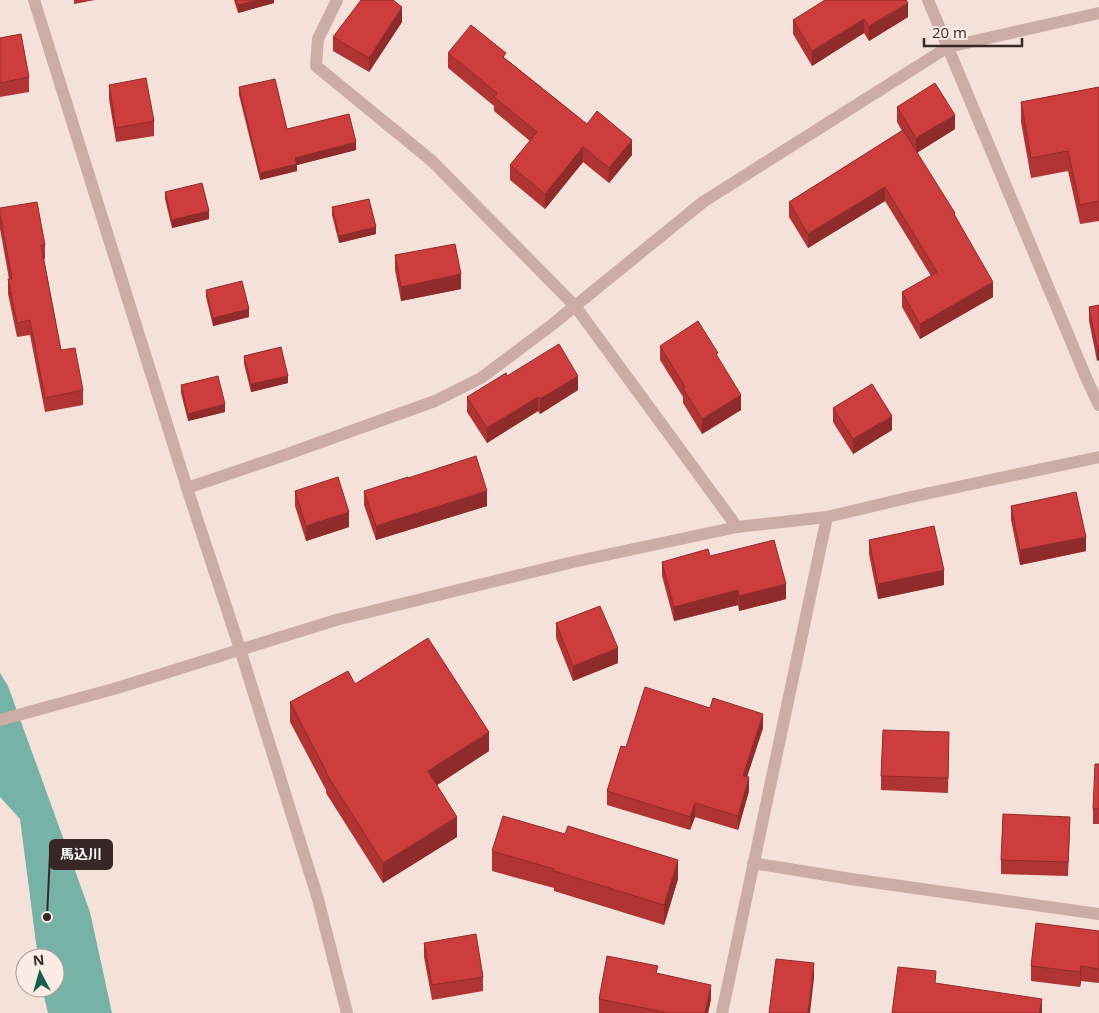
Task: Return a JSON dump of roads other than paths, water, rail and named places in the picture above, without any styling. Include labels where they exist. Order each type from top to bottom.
[{"type":"street","points":[[34,0],[186,488],[240,649],[318,899],[347,1013]]},
{"type":"street","points":[[337,0],[318,39],[316,66],[432,160],[575,306],[737,527]]},
{"type":"street","points":[[928,0],[1099,405]]},
{"type":"street","points":[[186,488],[435,401],[481,378],[575,306],[703,202],[948,47],[1099,13]]},
{"type":"street","points":[[0,720],[117,688],[336,620],[573,562],[737,527],[827,517],[911,497],[1099,458]]},
{"type":"street","points":[[722,1013],[827,517]]},
{"type":"street","points":[[753,863],[851,879],[1099,914]]},
{"type":"water","points":[[0,673],[8,686],[90,912],[112,1013],[48,1013],[44,998],[65,998],[65,948],[37,948],[20,819],[0,797]]},
{"type":"place","name":"馬込川","points":[[47,917]]}]
